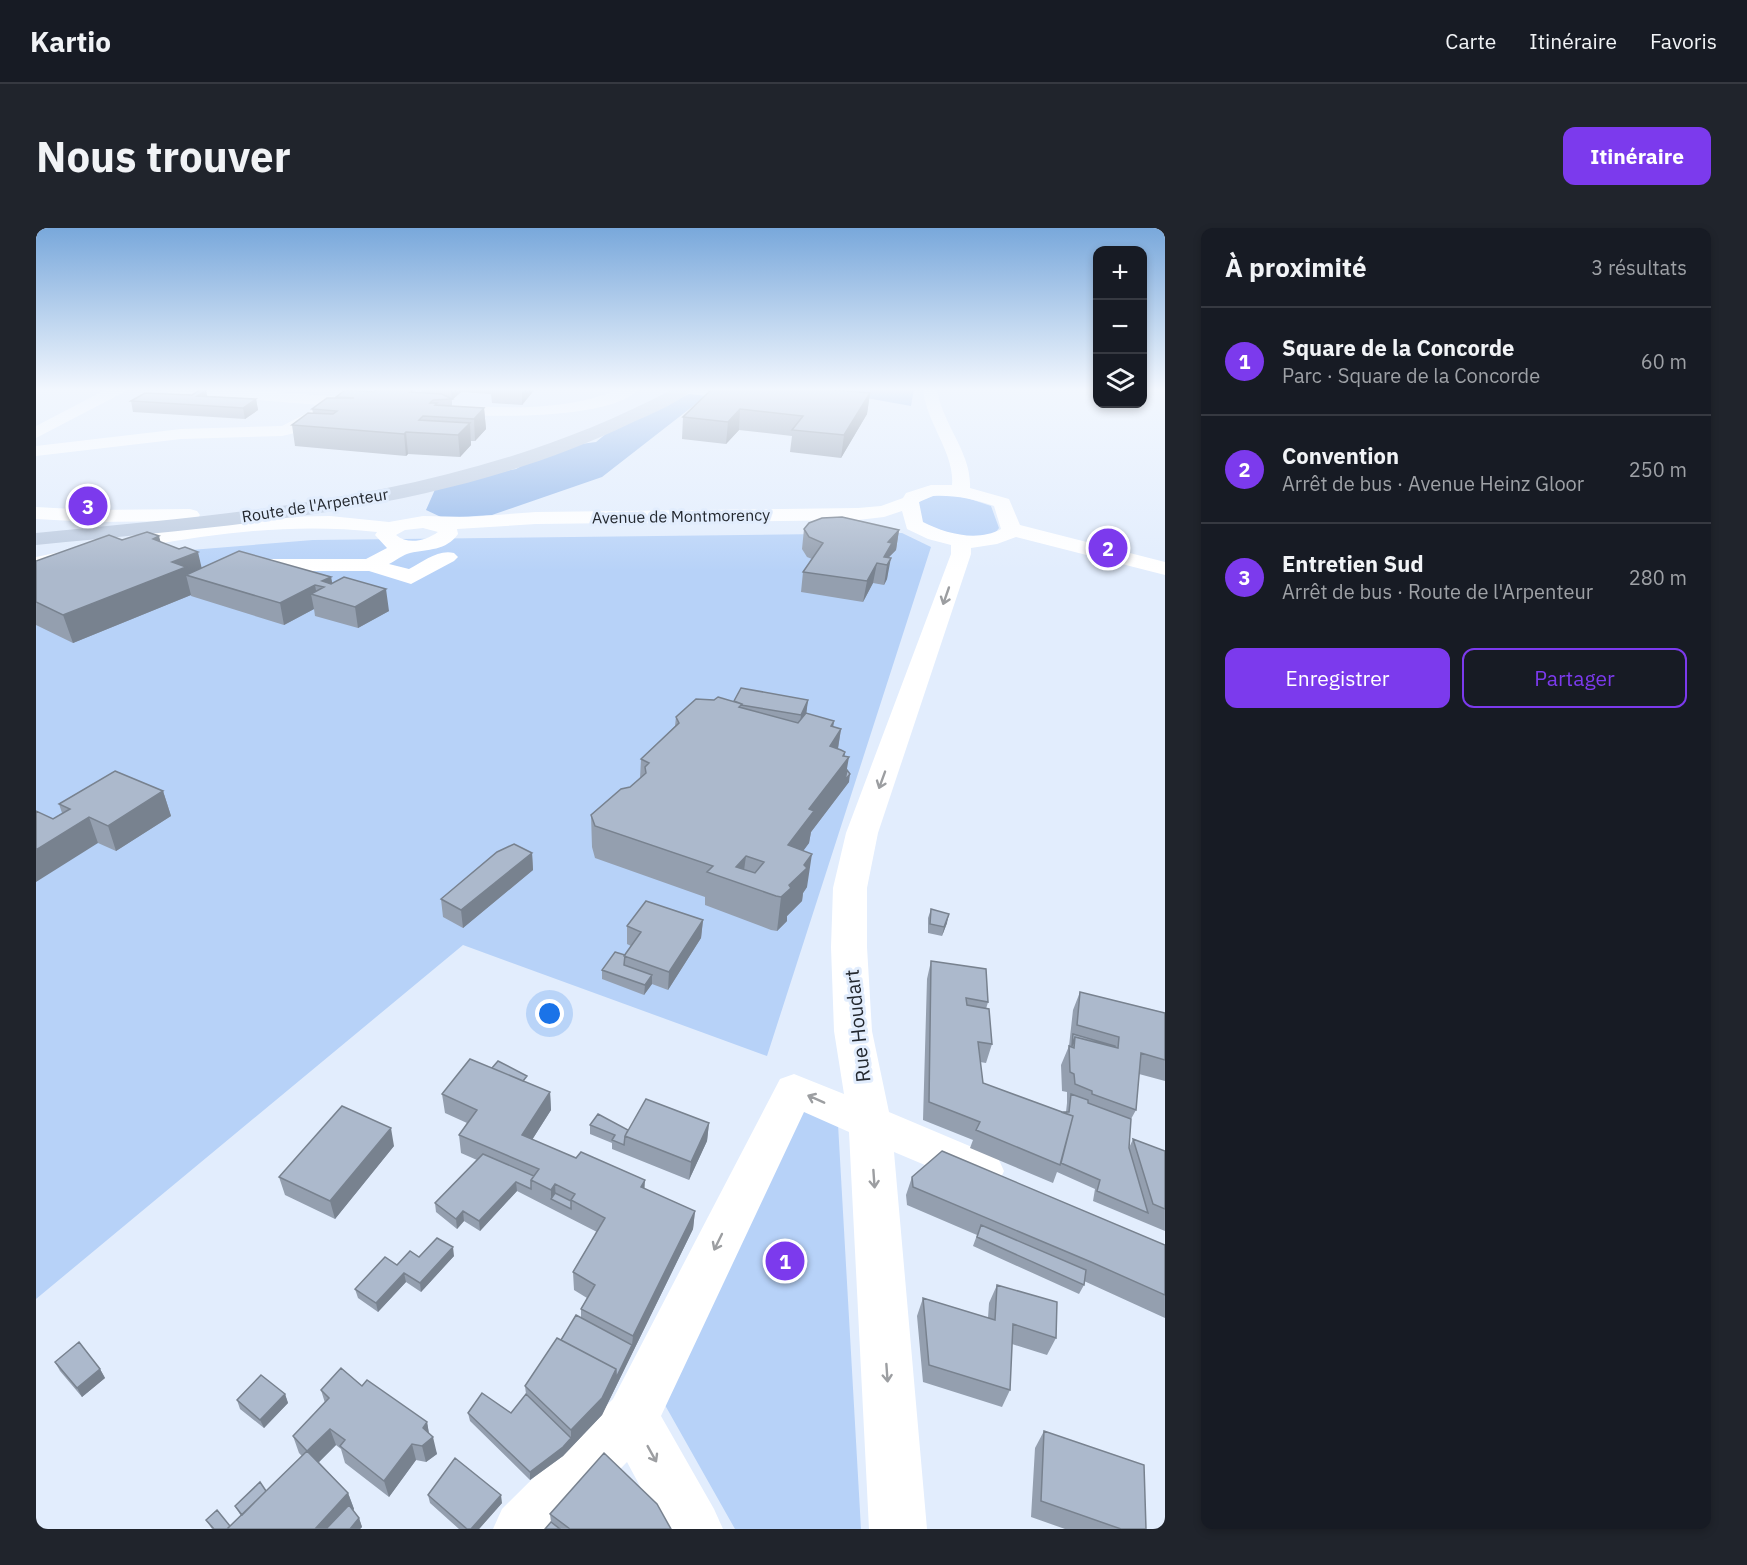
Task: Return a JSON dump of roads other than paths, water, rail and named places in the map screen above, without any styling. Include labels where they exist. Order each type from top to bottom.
[{"type":"main road","name":"Route de l'Arpenteur","points":[[36,539],[314,507],[425,485],[552,450]]},
{"type":"street","points":[[36,452],[56,450]]},
{"type":"street","points":[[951,450],[961,470],[963,482],[961,491]]},
{"type":"street","name":"Avenue de Montmorency","points":[[440,540],[504,520],[858,514],[884,511],[910,502],[920,493],[961,491],[1002,503],[1011,529],[1008,534],[984,541],[961,540],[932,534],[916,526],[858,514]]},
{"type":"street","points":[[910,502],[916,526]]},
{"type":"street","points":[[36,513],[176,516],[314,507]]},
{"type":"street","points":[[1011,529],[1165,569]]},
{"type":"street","points":[[37,562],[166,540],[244,532],[311,530],[351,532],[394,538],[422,546],[440,540]]},
{"type":"street","points":[[370,565],[400,550],[394,538]]},
{"type":"street","points":[[269,565],[370,565],[411,578],[440,540]]},
{"type":"street","name":"Rue Houdart","points":[[898,1529],[870,1123],[854,1031],[849,947],[850,888],[862,833],[961,554],[961,540]]},
{"type":"street","points":[[522,1529],[632,1418],[794,1090],[1015,1185]]},
{"type":"street","points":[[632,1418],[694,1529]]},
{"type":"place","name":"Entretien Sud","points":[[88,506]]},
{"type":"place","name":"Convention","points":[[1108,548]]},
{"type":"place","name":"Square de la Concorde","points":[[785,1261]]}]
